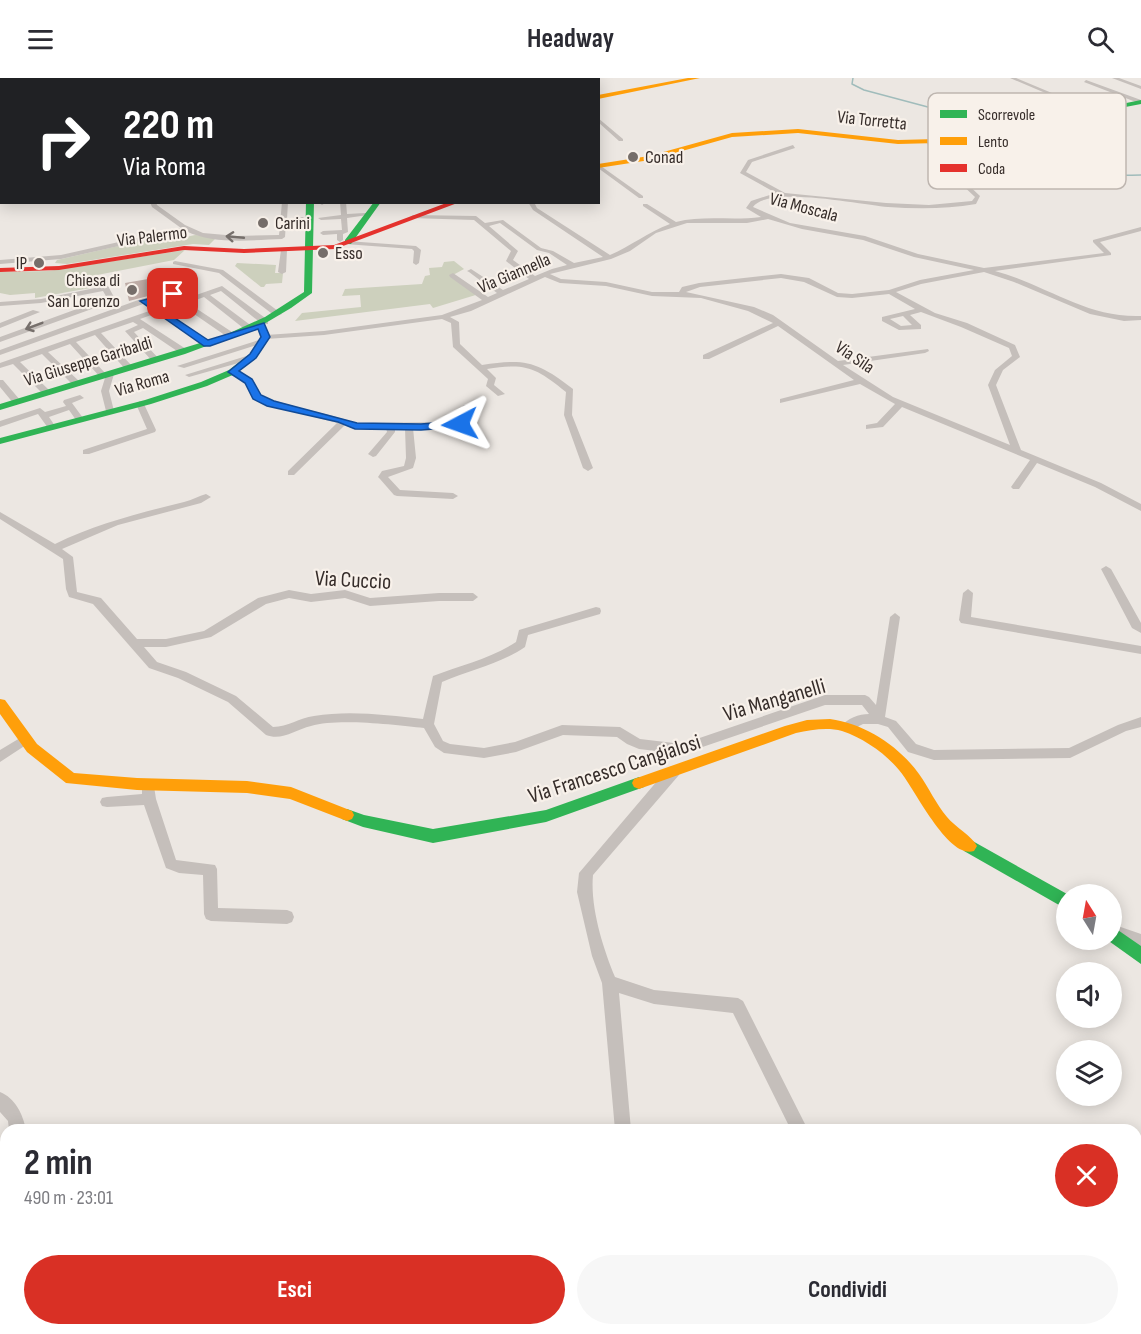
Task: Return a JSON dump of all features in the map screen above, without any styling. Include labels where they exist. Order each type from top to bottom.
[{"type":"street","points":[[600,97],[667,81],[697,78]]},
{"type":"street","points":[[1012,78],[1048,93]]},
{"type":"street","points":[[1114,78],[1141,88]]},
{"type":"street","points":[[1086,81],[1117,93]]},
{"type":"street","points":[[1126,96],[1141,102]]},
{"type":"street","name":"Via Torretta","points":[[1126,105],[1141,102]]},
{"type":"street","points":[[600,121],[621,140]]},
{"type":"street","name":"Via Torretta","points":[[600,166],[650,158],[723,137],[762,132],[811,132],[928,143]]},
{"type":"street","points":[[783,194],[743,173],[750,161],[793,147]]},
{"type":"street","points":[[600,167],[641,197]]},
{"type":"street","name":"Via Moscala","points":[[969,189],[978,197],[974,203],[929,207],[886,205],[783,194],[753,202],[749,208],[766,218],[831,234],[874,241],[902,251],[986,270],[1018,281],[1087,312],[1109,318],[1141,318]]},
{"type":"street","points":[[154,204],[188,229],[198,233],[283,244]]},
{"type":"street","points":[[282,272],[285,204]]},
{"type":"street","points":[[310,204],[309,249],[335,247],[376,204]]},
{"type":"street","points":[[343,204],[345,232],[343,238]]},
{"type":"street","points":[[343,238],[451,204]]},
{"type":"street","points":[[532,204],[535,209],[609,258]]},
{"type":"street","points":[[645,205],[675,224]]},
{"type":"street","points":[[321,218],[366,213]]},
{"type":"street","points":[[413,217],[472,217],[515,252],[509,261],[533,278]]},
{"type":"street","name":"Via Giannella","points":[[181,360],[261,331],[383,325],[443,317],[502,294],[544,274],[572,265],[609,258],[628,250],[654,232],[675,224],[687,221],[747,221],[766,218]]},
{"type":"street","points":[[283,221],[303,219]]},
{"type":"street","points":[[483,225],[501,221],[539,249],[551,252],[572,265]]},
{"type":"street","points":[[0,262],[61,257],[188,229]]},
{"type":"street","points":[[681,294],[685,289],[699,285],[781,276],[799,278],[837,295],[890,292],[920,282],[986,270],[1109,254],[1095,241],[1141,230]]},
{"type":"street","points":[[323,233],[343,238],[414,247],[418,250],[416,263]]},
{"type":"street","name":"Via Palermo","points":[[0,270],[59,268],[184,248],[283,244],[309,249]]},
{"type":"street","name":"Via Giuseppe Garibaldi","points":[[0,407],[156,360],[181,360],[207,344],[232,336],[261,331],[278,314],[308,293],[309,249]]},
{"type":"street","points":[[175,263],[221,271],[278,314]]},
{"type":"street","points":[[471,271],[502,294]]},
{"type":"street","name":"Via Sila","points":[[544,274],[560,281],[606,284],[652,294],[681,294],[751,309],[779,323],[861,381],[901,403],[1098,485],[1141,507]]},
{"type":"street","points":[[453,275],[487,300]]},
{"type":"street","points":[[0,304],[40,301],[105,288],[110,300],[120,309]]},
{"type":"street","points":[[0,366],[222,288],[261,331]]},
{"type":"street","points":[[0,353],[144,301],[191,290]]},
{"type":"street","points":[[890,292],[921,310],[964,325],[1012,347],[1016,357],[1001,366],[994,376],[992,385],[1017,452]]},
{"type":"street","points":[[205,294],[261,331]]},
{"type":"street","points":[[0,340],[110,300]]},
{"type":"street","points":[[144,301],[207,344]]},
{"type":"street","points":[[182,302],[232,336]]},
{"type":"street","points":[[904,313],[921,310]]},
{"type":"street","points":[[0,326],[36,312]]},
{"type":"street","points":[[443,317],[455,322],[456,345],[482,367],[492,378],[490,386],[501,394]]},
{"type":"street","points":[[134,319],[144,325],[181,360],[193,380],[253,356]]},
{"type":"street","points":[[288,333],[372,321],[381,322],[383,325]]},
{"type":"street","points":[[706,357],[779,323]]},
{"type":"street","points":[[144,325],[129,331],[156,360]]},
{"type":"street","name":"Via Roma","points":[[2,432],[48,420],[79,418],[140,404],[193,380],[232,372],[253,356],[261,331]]},
{"type":"street","points":[[96,332],[129,368]]},
{"type":"street","points":[[71,341],[107,375],[105,391],[110,411]]},
{"type":"street","points":[[43,351],[77,384]]},
{"type":"street","points":[[836,364],[925,351]]},
{"type":"street","points":[[15,361],[47,393]]},
{"type":"street","points":[[482,367],[515,362],[528,363],[550,375],[570,391],[567,415],[588,468]]},
{"type":"street","points":[[232,372],[249,381],[256,397],[341,420],[355,426],[409,427],[460,424],[466,407]]},
{"type":"street","points":[[783,401],[861,381]]},
{"type":"street","points":[[0,382],[17,402]]},
{"type":"street","points":[[79,418],[67,402],[80,398]]},
{"type":"street","points":[[869,427],[880,424],[901,403]]},
{"type":"street","points":[[86,452],[152,430],[140,404]]},
{"type":"street","points":[[48,420],[71,407]]},
{"type":"street","points":[[291,473],[340,425],[341,420]]},
{"type":"street","points":[[372,454],[391,432],[390,427]]},
{"type":"street","points":[[409,427],[411,458],[408,468],[385,473],[383,477],[397,493],[453,496]]},
{"type":"street","points":[[1016,488],[1035,459]]},
{"type":"street","points":[[55,548],[78,536],[155,511],[188,506],[206,497]]},
{"type":"street","points":[[0,515],[68,557],[71,589],[74,594],[98,601],[153,665],[182,675],[232,699],[270,732],[281,732],[312,721],[329,719],[428,724],[437,679],[492,661],[521,644],[523,633],[530,630],[596,611]]},
{"type":"street","points":[[1106,569],[1136,625],[1141,628]]},
{"type":"street","points":[[968,593],[965,620],[1141,650]]},
{"type":"street","name":"Via Cuccio","points":[[134,644],[166,644],[194,638],[219,628],[262,601],[289,594],[311,598],[345,594],[370,602],[473,597]]},
{"type":"street","points":[[878,719],[895,617]]},
{"type":"street","name":"Via Manganelli","points":[[428,724],[439,744],[448,748],[484,753],[516,747],[562,730],[620,732],[639,744],[681,749],[825,700],[865,700],[878,719]]},
{"type":"street","name":"Via Francesco Cangialosi","points":[[0,704],[32,748],[71,779],[149,792],[247,787],[291,792],[363,821],[433,836],[546,816],[810,725],[830,724],[847,727],[865,736],[902,763],[915,778],[938,820],[960,840],[1056,896]]},
{"type":"street","points":[[847,727],[861,718],[878,719],[892,724],[912,748],[934,756],[1070,753],[1122,728],[1141,722]]},
{"type":"street","points":[[0,758],[26,740]]},
{"type":"street","points":[[623,1124],[610,983],[599,956],[584,892],[586,873],[674,771]]},
{"type":"street","points":[[106,802],[149,792],[171,864],[179,867],[210,869],[211,914],[258,918],[286,917]]},
{"type":"street","points":[[1122,936],[1141,941]]},
{"type":"street","points":[[1122,941],[1141,956]]},
{"type":"street","points":[[610,983],[654,997],[738,1006],[797,1124]]},
{"type":"street","points":[[0,1100],[15,1118],[16,1124]]},
{"type":"green space","points":[[195,235],[217,237],[209,245],[193,244],[67,264],[55,263],[57,260],[162,236],[168,241]]},
{"type":"green space","points":[[185,250],[174,260],[87,277],[90,288],[35,298],[35,293],[10,295],[0,293],[0,272],[48,271]]},
{"type":"green space","points":[[454,261],[464,269],[453,275],[479,294],[433,308],[430,304],[295,321],[302,313],[361,307],[360,295],[342,296],[345,289],[422,284],[425,276],[430,275],[429,268],[442,267],[444,262]]},
{"type":"green space","points":[[237,263],[276,265],[275,273],[283,273],[282,283],[266,284],[261,287],[235,266]]},
{"type":"building","points":[[171,275],[175,289],[129,301],[125,283]]},
{"type":"waterway","points":[[853,78],[852,84],[864,90],[928,107]]},
{"type":"waterway","points":[[1126,175],[1141,175]]},
{"type":"traffic: fast","points":[[1126,105],[1141,102]]},
{"type":"traffic: fast","points":[[0,407],[204,345],[247,328],[288,307],[308,293],[310,204]]},
{"type":"traffic: fast","points":[[348,242],[376,204]]},
{"type":"traffic: fast","points":[[0,441],[148,402],[204,384],[232,372],[253,356],[266,337],[261,325]]},
{"type":"traffic: fast","points":[[347,815],[363,821],[433,836],[546,816],[639,783]]},
{"type":"traffic: fast","points":[[969,846],[1056,896]]},
{"type":"traffic: fast","points":[[1122,942],[1141,956]]},
{"type":"traffic: slow","points":[[600,97],[697,78]]},
{"type":"traffic: slow","points":[[600,166],[650,158],[732,135],[798,131],[898,142],[928,141]]},
{"type":"traffic: slow","points":[[0,704],[32,748],[71,779],[137,784],[247,787],[291,793],[347,815]]},
{"type":"traffic: slow","points":[[639,783],[796,728],[819,724],[839,725],[860,733],[897,759],[913,777],[947,829],[969,846]]},
{"type":"traffic: jam","points":[[0,270],[59,268],[184,248],[244,251],[335,247],[452,204]]},
{"type":"place","name":"Conad","points":[[633,157]]},
{"type":"place","name":"Carini","points":[[263,223]]},
{"type":"place","name":"Esso","points":[[323,253]]},
{"type":"place","name":"IP","points":[[39,263]]},
{"type":"place","name":"Chiesa di San Lorenzo","points":[[132,290]]},
{"type":"route","points":[[173,294],[144,301],[207,344],[261,325],[266,337],[253,356],[232,372],[249,381],[256,397],[271,404],[341,420],[355,426],[421,427],[460,424]]}]
